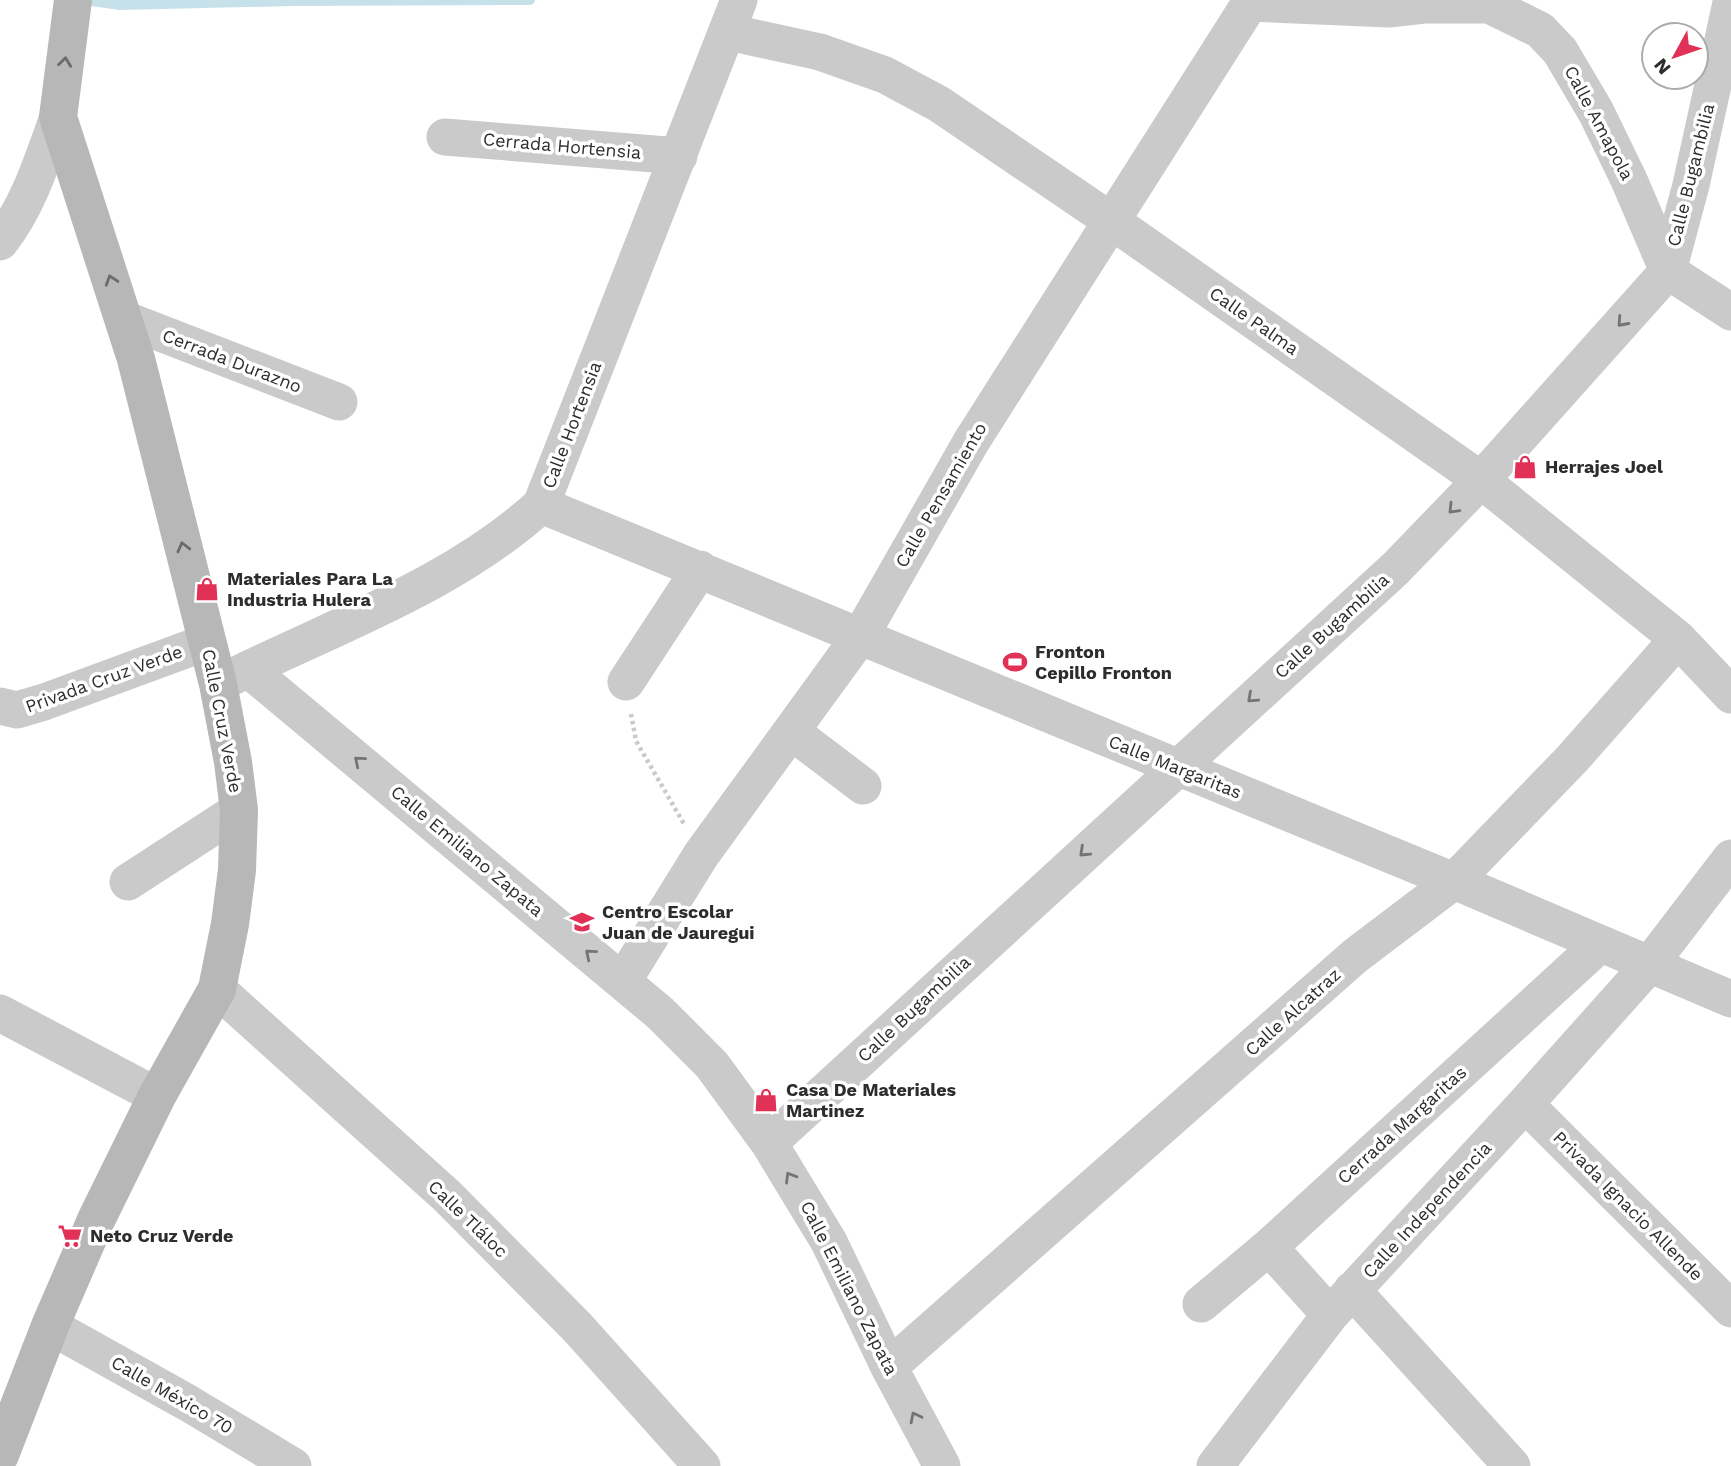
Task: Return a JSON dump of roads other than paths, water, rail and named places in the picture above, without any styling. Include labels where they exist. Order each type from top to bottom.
[{"type":"street","name":"Calle Amapola","points":[[1250,3],[1389,9],[1435,5],[1489,5],[1539,30],[1560,51],[1596,111],[1668,271]]},
{"type":"street","name":"Calle Pensamiento","points":[[623,981],[701,855],[861,635],[971,442],[1250,3]]},
{"type":"street","name":"Calle Bugambilia","points":[[769,1143],[1396,568],[1481,480],[1668,271],[1725,57],[1731,3]]},
{"type":"street","name":"Calle Cruz Verde","points":[[0,1455],[50,1326],[96,1220],[157,1096],[217,989],[237,870],[239,810],[233,762],[233,677],[207,642],[136,359],[58,117],[72,5]]},
{"type":"street","name":"Calle Palma","points":[[733,16],[885,75],[940,104],[1481,480],[1678,639],[1731,695]]},
{"type":"street","name":"Calle Hortensia","points":[[233,677],[433,579],[487,548],[541,505],[733,16]]},
{"type":"street","points":[[0,242],[14,225],[31,190],[58,117]]},
{"type":"street","name":"Cerrada Hortensia","points":[[445,137],[679,156]]},
{"type":"street","points":[[1668,271],[1731,312]]},
{"type":"street","name":"Cerrada Durazno","points":[[124,319],[339,402]]},
{"type":"street","name":"Calle Margaritas","points":[[541,505],[1454,881],[1731,999]]},
{"type":"street","points":[[626,682],[700,569]]},
{"type":"street","name":"Calle Alcatraz","points":[[889,1367],[1355,956],[1454,881],[1572,759],[1678,639]]},
{"type":"street","name":"Privada Cruz Verde","points":[[0,706],[17,710],[44,702],[207,642]]},
{"type":"street","name":"Calle Emiliano Zapata","points":[[233,677],[623,981],[660,1013],[712,1065],[769,1143],[829,1242],[889,1367],[942,1466]]},
{"type":"street","points":[[793,732],[863,786]]},
{"type":"street","points":[[128,882],[239,810]]},
{"type":"street","name":"Calle Independencia","points":[[1215,1466],[1341,1303],[1650,964],[1731,858]]},
{"type":"street","name":"Cerrada Margaritas","points":[[1201,1304],[1269,1247],[1600,944]]},
{"type":"street","name":"Calle Tláloc","points":[[217,989],[447,1196],[578,1327],[702,1466]]},
{"type":"street","points":[[0,1013],[157,1096]]},
{"type":"street","name":"Privada Ignacio Allende","points":[[1525,1104],[1731,1309]]},
{"type":"street","points":[[1269,1247],[1341,1303],[1512,1466]]},
{"type":"street","name":"Calle México 70","points":[[50,1326],[188,1403],[293,1466]]},
{"type":"waterway","points":[[85,0],[120,5],[530,0]]},
{"type":"place","name":"Herrajes Joel","points":[[1525,467]]},
{"type":"place","name":"Materiales Para La Industria Hulera","points":[[207,589]]},
{"type":"place","name":"Fronton Cepillo Fronton","points":[[1015,662]]},
{"type":"place","name":"Centro Escolar Juan de Jauregui","points":[[582,922]]},
{"type":"place","name":"Casa De Materiales Martinez","points":[[766,1100]]},
{"type":"place","name":"Neto Cruz Verde","points":[[70,1236]]}]
